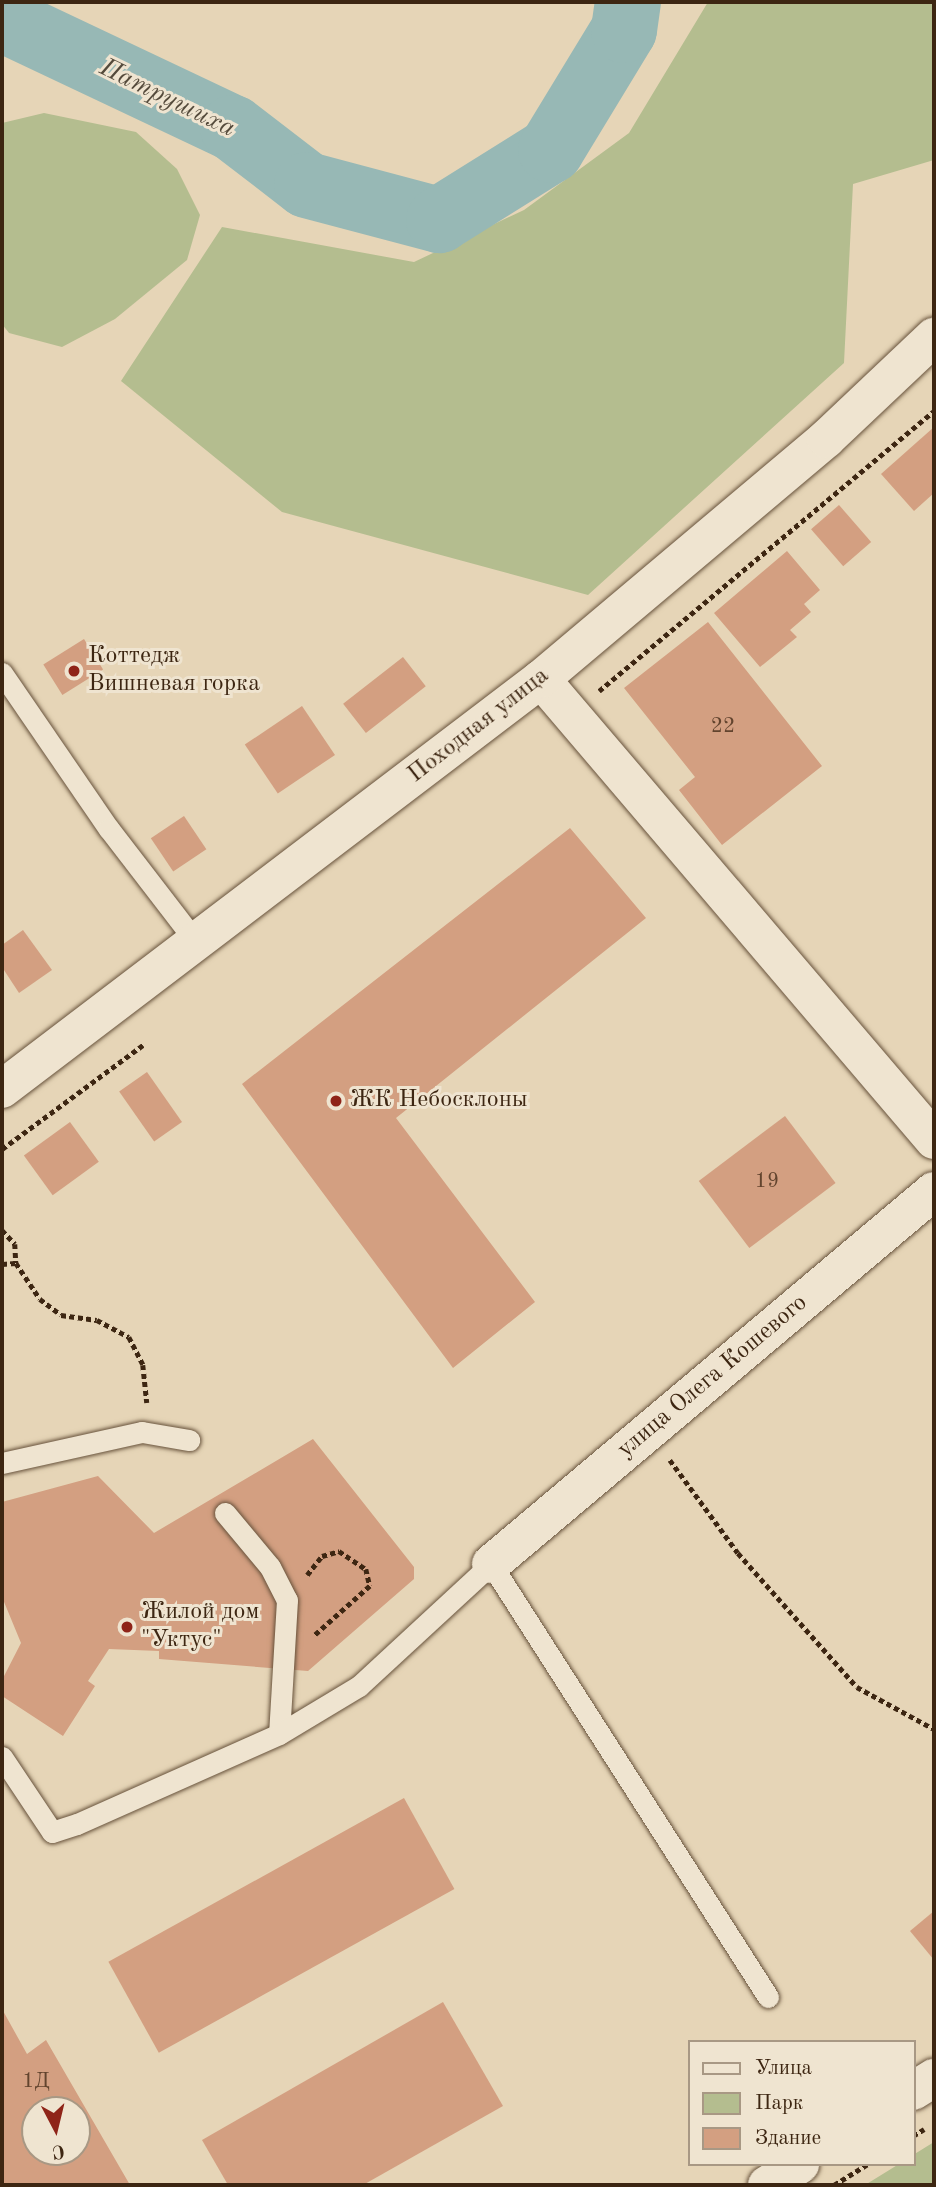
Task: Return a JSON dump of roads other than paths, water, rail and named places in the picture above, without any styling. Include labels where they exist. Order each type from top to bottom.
[{"type":"street","name":"Походная улица","points":[[2,1089],[541,679],[825,439],[934,337]]},
{"type":"street","points":[[541,679],[934,1140]]},
{"type":"street","name":"улица Олега Кошевого","points":[[491,1564],[934,1191]]},
{"type":"street","points":[[915,2090],[934,2078]]},
{"type":"street","points":[[767,2185],[797,2166]]},
{"type":"lane","points":[[2,673],[109,829],[196,942]]},
{"type":"lane","points":[[2,1463],[142,1432],[189,1440]]},
{"type":"lane","points":[[225,1513],[270,1567],[287,1600],[279,1734]]},
{"type":"lane","points":[[2,1757],[52,1832],[279,1734],[359,1686],[491,1564],[768,1997]]},
{"type":"waterway","name":"Патрушиха","points":[[2,19],[233,128],[307,185],[439,220],[551,150],[624,30],[628,2]]},
{"type":"place","name":"Коттедж Вишневая горка","points":[[74,671]]},
{"type":"place","name":"ЖК Небосклоны","points":[[336,1101]]},
{"type":"place","name":"Жилой дом \"Уктус\"","points":[[127,1627]]}]
